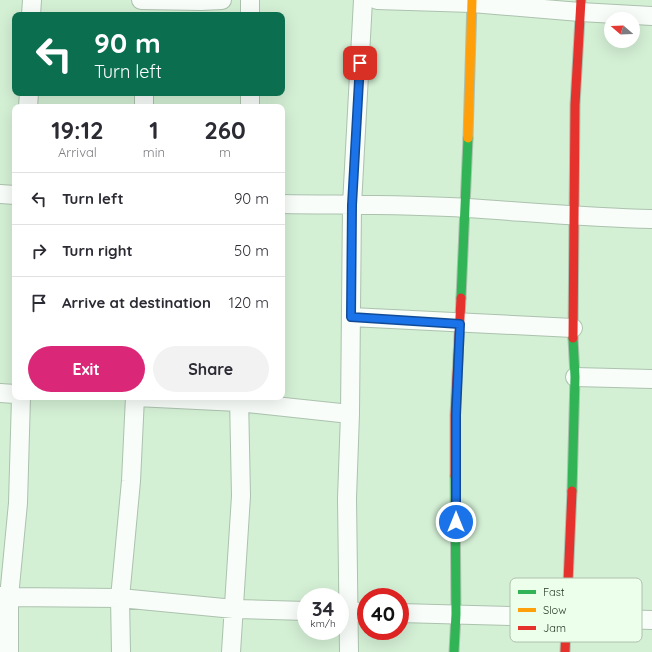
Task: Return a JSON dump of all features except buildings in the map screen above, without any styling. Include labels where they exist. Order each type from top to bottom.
[{"type":"street","points":[[31,12],[32,0]]},
{"type":"street","points":[[144,12],[143,0],[222,0]]},
{"type":"street","points":[[250,0],[250,12]]},
{"type":"street","points":[[345,588],[350,414],[352,205],[363,0]]},
{"type":"street","points":[[377,0],[580,6],[652,16]]},
{"type":"street","points":[[454,652],[456,614],[456,415],[466,208],[472,2]]},
{"type":"street","points":[[568,578],[575,377],[573,328],[575,105],[580,6]]},
{"type":"street","points":[[0,194],[12,195]]},
{"type":"street","points":[[285,204],[466,208],[652,220]]},
{"type":"street","points":[[351,317],[460,324],[573,328]]},
{"type":"street","points":[[575,377],[652,379]]},
{"type":"street","points":[[0,393],[12,394]]},
{"type":"street","points":[[9,652],[5,596],[18,503],[21,400]]},
{"type":"street","points":[[121,652],[120,598],[131,481],[135,400]]},
{"type":"street","points":[[231,652],[241,496],[238,400],[350,414]]},
{"type":"street","points":[[5,596],[120,598],[234,609],[297,611]]},
{"type":"street","points":[[409,613],[510,615]]},
{"type":"street","points":[[642,620],[652,620]]},
{"type":"street","points":[[348,640],[349,652]]},
{"type":"street","points":[[565,642],[565,652]]},
{"type":"traffic: fast","points":[[461,298],[468,138]]},
{"type":"traffic: fast","points":[[572,491],[575,377],[573,338]]},
{"type":"traffic: fast","points":[[454,652],[456,614],[455,476]]},
{"type":"traffic: slow","points":[[468,138],[472,0]]},
{"type":"traffic: jam","points":[[573,338],[575,105],[581,0]]},
{"type":"traffic: jam","points":[[455,476],[455,415],[461,298]]},
{"type":"traffic: jam","points":[[568,578],[572,491]]},
{"type":"traffic: jam","points":[[565,642],[565,652]]},
{"type":"route","points":[[360,63],[352,205],[351,317],[460,324],[456,415],[456,522]]}]
